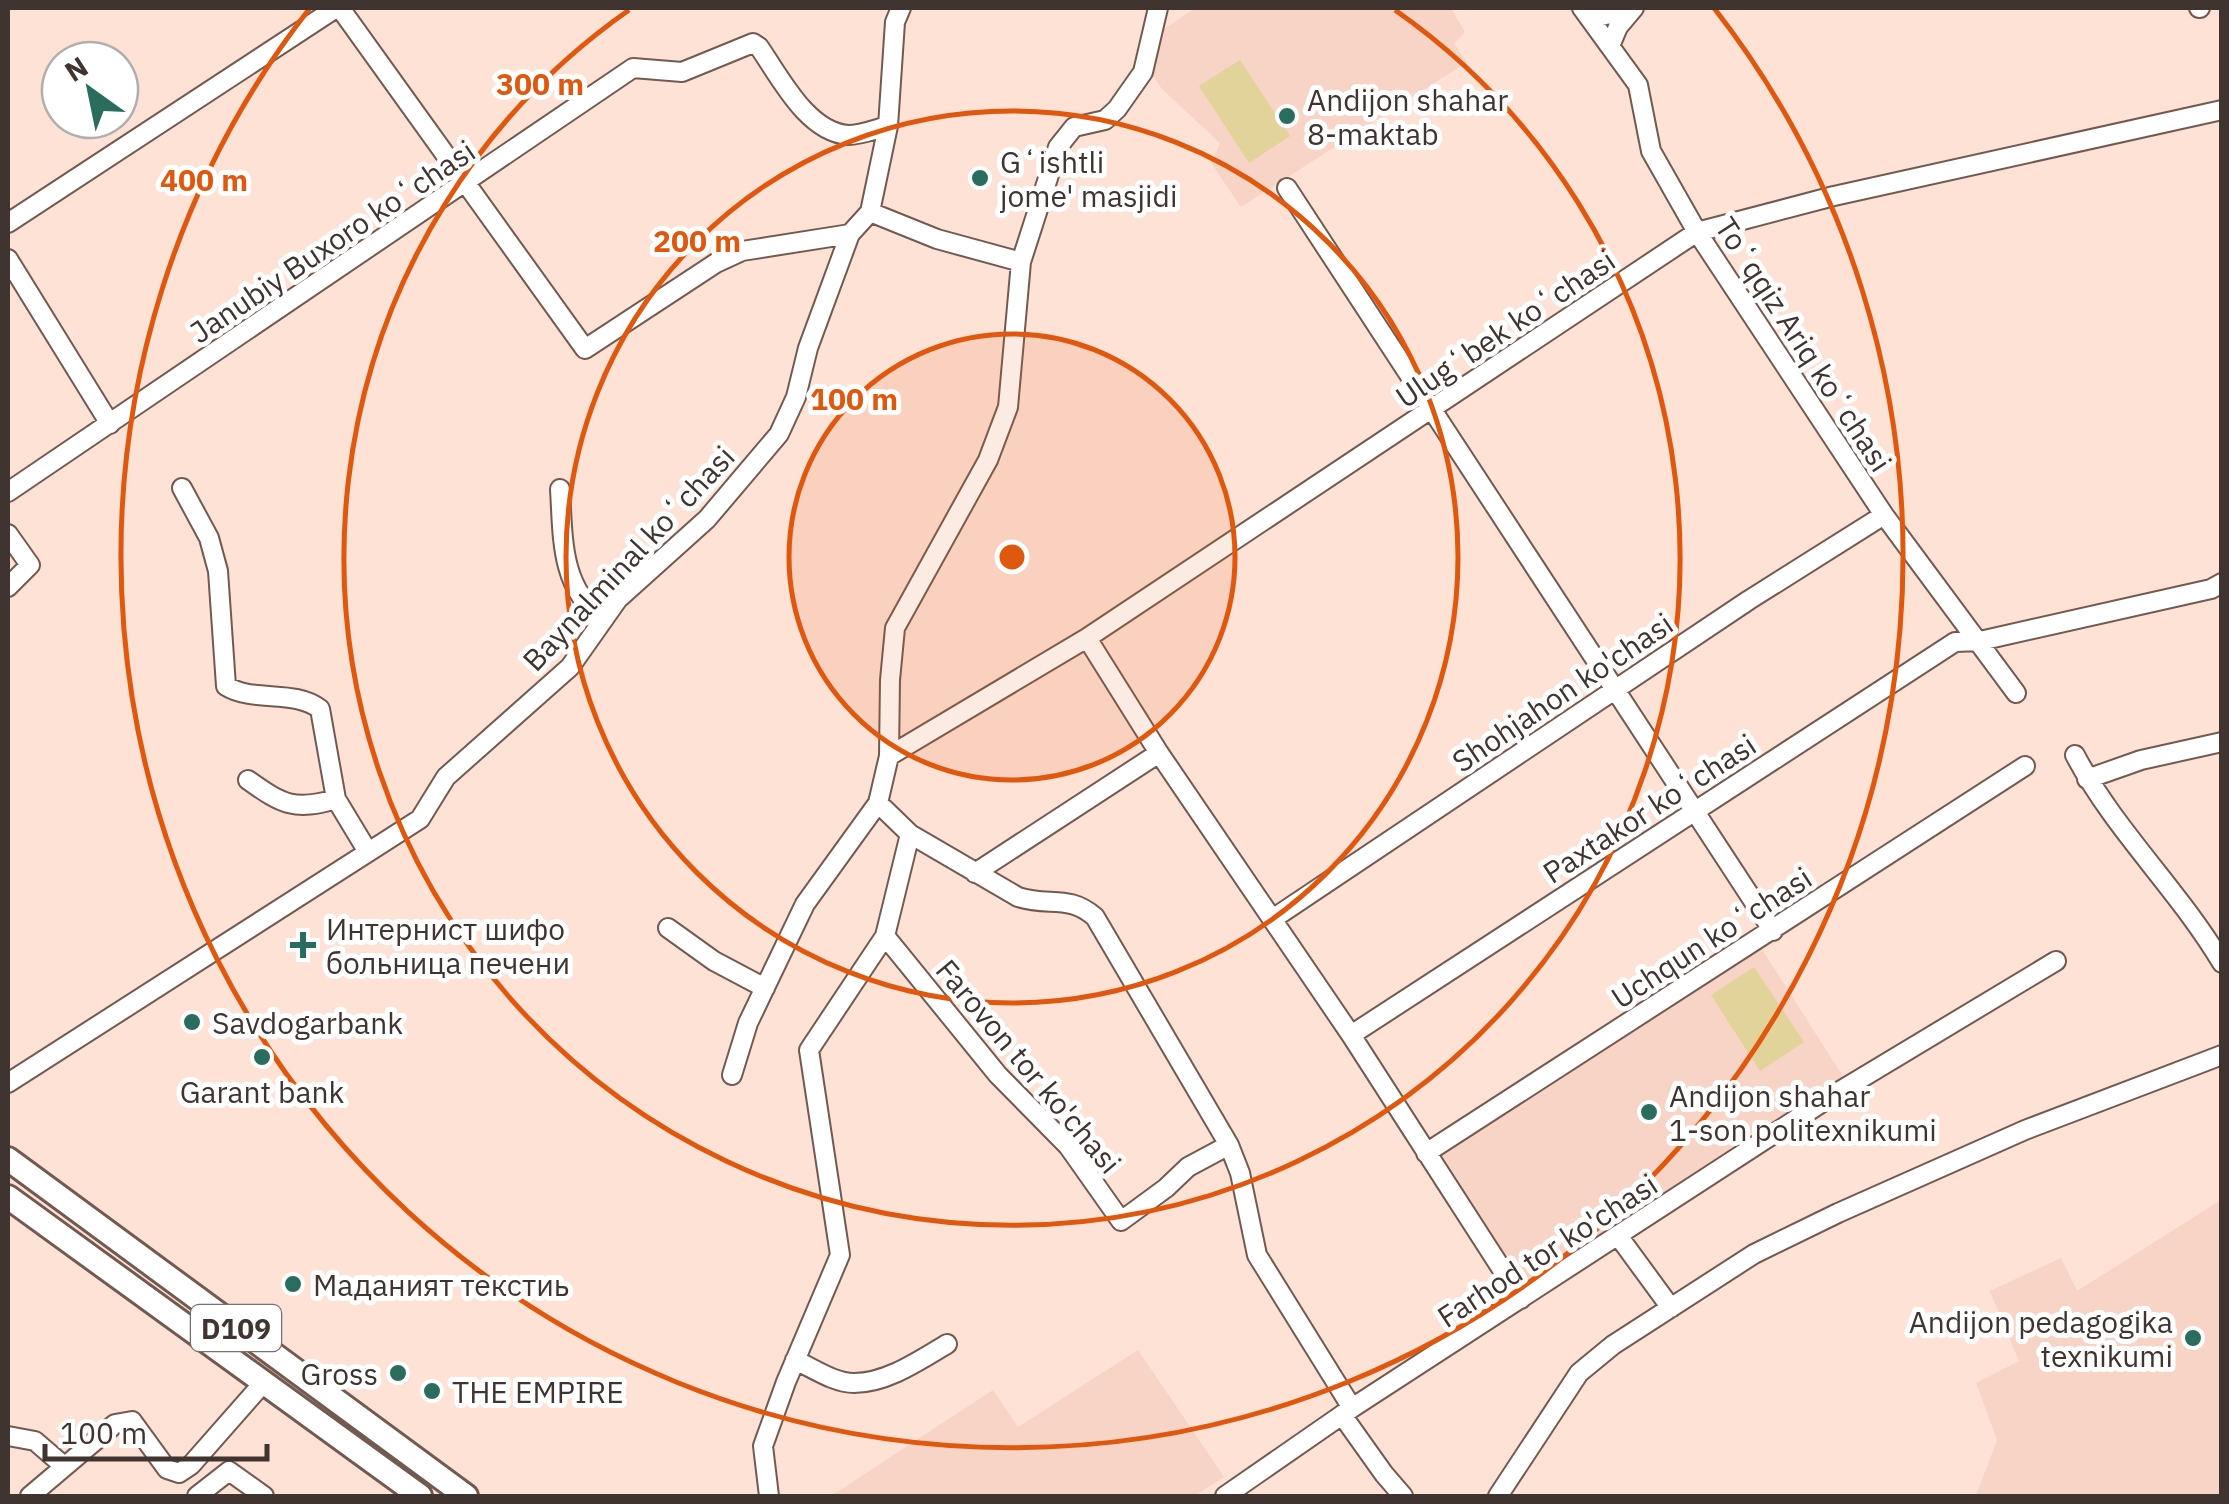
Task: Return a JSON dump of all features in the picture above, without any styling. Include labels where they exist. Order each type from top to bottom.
[{"type":"main road","name":"D109","points":[[8,1159],[466,1496]]},
{"type":"main road","name":"D109","points":[[8,1197],[420,1496]]},
{"type":"street","points":[[8,223],[338,8],[585,350],[716,263],[742,251],[850,234]]},
{"type":"street","points":[[901,8],[895,22],[888,126],[870,212],[938,239],[1021,262]]},
{"type":"street","points":[[732,1075],[748,1023],[804,904],[878,803],[889,756],[895,628],[988,460],[1008,407],[1021,262],[1058,148],[1074,127],[1106,120],[1117,109],[1143,72],[1158,8]]},
{"type":"street","points":[[1586,13],[1633,8]]},
{"type":"street","points":[[1610,46],[1633,8]]},
{"type":"street","name":"Toʻqqiz Ariq koʻchasi","points":[[1586,13],[1640,90],[1651,151],[1696,232],[1884,515],[2016,693]]},
{"type":"street","name":"Janubiy Buxoro koʻchasi","points":[[8,492],[633,68],[682,72],[753,43],[804,109],[829,130],[850,135],[888,126]]},
{"type":"street","name":"Ulugʻbek koʻchasi","points":[[889,756],[1088,638],[1696,232],[1834,196],[2222,110]]},
{"type":"street","points":[[1286,188],[1772,931]]},
{"type":"street","name":"Baynalminal koʻchasi","points":[[8,1083],[420,819],[446,777],[570,667],[618,598],[708,519],[779,434],[796,396],[808,348],[850,234],[870,212]]},
{"type":"street","points":[[8,259],[110,424]]},
{"type":"street","points":[[182,488],[210,538],[218,571],[226,686],[237,692],[304,700],[320,708],[336,799],[368,852]]},
{"type":"street","points":[[560,488],[566,563],[572,586],[585,606],[602,620]]},
{"type":"street","name":"Shohjahon ko'chasi","points":[[1274,918],[1749,600],[1884,515]]},
{"type":"street","points":[[8,534],[30,564],[8,586]]},
{"type":"street","name":"Paxtakor koʻchasi","points":[[1352,1035],[1956,642],[1980,641],[2211,589],[2222,582]]},
{"type":"street","points":[[1088,638],[1158,752],[1352,1035],[1521,1299]]},
{"type":"street","points":[[2088,780],[2140,760],[2222,742]]},
{"type":"street","points":[[975,873],[1158,752]]},
{"type":"street","points":[[2075,755],[2110,816],[2195,918],[2222,963]]},
{"type":"street","name":"Uchqun koʻchasi","points":[[1426,1153],[2025,766]]},
{"type":"street","points":[[248,780],[270,796],[305,808],[336,799]]},
{"type":"street","points":[[878,803],[910,834],[1018,897],[1033,902],[1081,904],[1095,917],[1229,1145],[1240,1173],[1258,1255],[1384,1474],[1403,1496]]},
{"type":"street","points":[[769,1496],[763,1446],[840,1255],[809,1050],[885,936],[910,834]]},
{"type":"street","points":[[668,928],[764,988]]},
{"type":"street","name":"Farovon tor ko'chasi","points":[[885,936],[998,1074],[1068,1146],[1121,1221],[1188,1167],[1229,1145]]},
{"type":"street","name":"Farhod tor ko'chasi","points":[[1225,1496],[1347,1412],[1835,1094],[2056,961]]},
{"type":"street","points":[[1498,1496],[1578,1373],[1612,1345],[1754,1254],[1838,1212],[2025,1130],[2222,1055]]},
{"type":"street","points":[[1619,1237],[1671,1308]]},
{"type":"street","points":[[796,1360],[855,1383],[900,1371],[947,1344]]},
{"type":"street","points":[[30,1496],[115,1424],[132,1421],[167,1469],[179,1473],[192,1465],[264,1382]]},
{"type":"street","points":[[8,1436],[35,1441],[64,1466]]},
{"type":"street","points":[[197,1496],[229,1471],[264,1496]]},
{"type":"shaded area","name":"Andijon shahar 8-maktab","points":[[1195,8],[1451,8],[1465,32],[1454,44],[1467,62],[1241,207],[1211,163],[1220,143],[1162,89],[1149,70],[1158,33]]},
{"type":"shaded area","points":[[1240,60],[1290,136],[1249,163],[1199,86]]},
{"type":"shaded area","name":"Andijon shahar 1-son politexnikumi","points":[[1760,946],[1844,1078],[1524,1286],[1441,1153]]},
{"type":"shaded area","points":[[1754,967],[1804,1042],[1760,1071],[1711,995]]},
{"type":"shaded area","points":[[2221,1200],[2221,1496],[1976,1496],[1997,1440],[1976,1383],[2019,1361],[1990,1291],[2061,1258],[2077,1291]]},
{"type":"shaded area","points":[[1138,1350],[1224,1477],[1194,1496],[831,1496],[993,1390],[1018,1427]]},
{"type":"place","name":"Andijon shahar 8-maktab","points":[[1287,116]]},
{"type":"place","name":"Gʻishtli jome' masjidi","points":[[980,178]]},
{"type":"place","name":"Интернист шифо больница печени","points":[[303,945]]},
{"type":"place","name":"Savdogarbank","points":[[192,1022]]},
{"type":"place","name":"Garant bank","points":[[262,1057]]},
{"type":"place","name":"Andijon shahar 1-son politexnikumi","points":[[1649,1112]]},
{"type":"place","name":"Маданият текстиь","points":[[293,1284]]},
{"type":"place","name":"Andijon pedagogika texnikumi","points":[[2193,1338]]},
{"type":"place","name":"Gross","points":[[398,1373]]},
{"type":"place","name":"THE EMPIRE","points":[[432,1391]]}]
